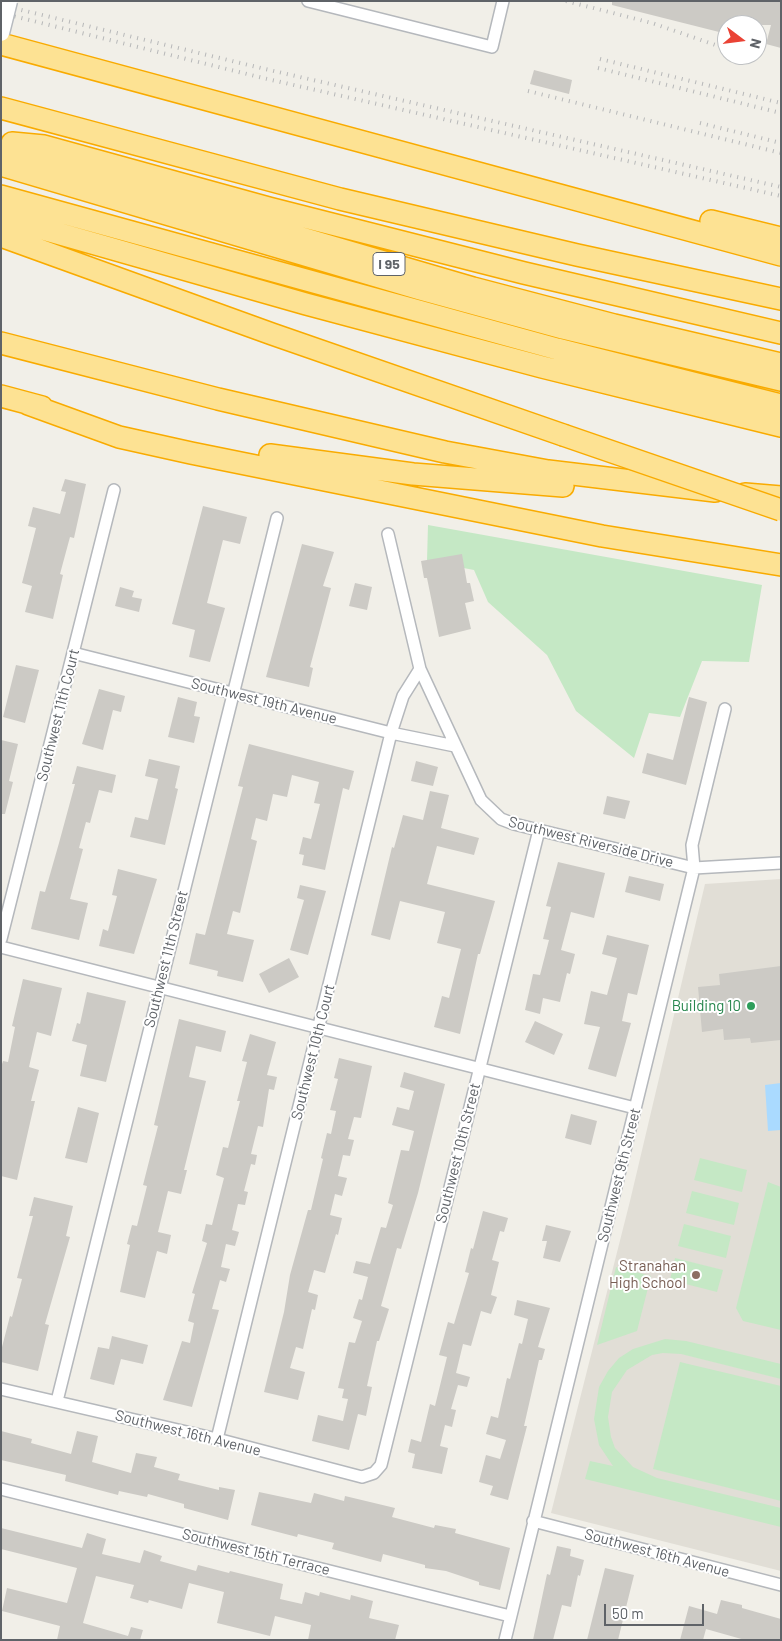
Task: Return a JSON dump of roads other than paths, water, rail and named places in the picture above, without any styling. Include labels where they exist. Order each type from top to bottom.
[{"type":"highway","points":[[1,44],[781,255]]},
{"type":"highway","points":[[1,108],[376,208],[577,255],[781,299]]},
{"type":"highway","points":[[1,142],[44,146],[328,224],[562,283],[781,334]]},
{"type":"highway","name":"I 95","points":[[1,150],[454,283],[614,325],[781,364]]},
{"type":"highway","points":[[1,165],[420,289],[611,340],[781,380]]},
{"type":"highway","points":[[521,184],[604,195],[781,238]]},
{"type":"highway","points":[[1,196],[557,349],[781,405]]},
{"type":"highway","points":[[1,217],[316,307],[542,367],[781,426]]},
{"type":"highway","points":[[1,236],[272,334],[781,510]]},
{"type":"highway","points":[[7,345],[210,397],[445,452],[548,471],[683,488],[781,497]]},
{"type":"highway","points":[[1,396],[119,437],[191,453],[602,536],[781,565]]},
{"type":"highway","points":[[28,404],[200,443],[362,468],[529,484],[610,488],[683,488]]},
{"type":"main road","points":[[1,33],[9,1]]},
{"type":"street","points":[[308,1],[492,47],[503,1]]},
{"type":"street","name":"Southwest 11th Court","points":[[1,938],[114,490]]},
{"type":"street","name":"Southwest 11th Street","points":[[57,1402],[158,988],[277,518]]},
{"type":"street","name":"Southwest Riverside Drive","points":[[388,534],[420,669],[481,800],[501,819],[694,868],[781,863]]},
{"type":"street","name":"Southwest 19th Avenue","points":[[73,653],[392,733],[455,746]]},
{"type":"street","name":"Southwest 10th Court","points":[[217,1440],[392,733],[404,696],[420,669]]},
{"type":"street","name":"Southwest 9th Street","points":[[505,1640],[694,868],[692,845],[725,709]]},
{"type":"street","name":"Southwest 10th Street","points":[[374,1473],[381,1465],[539,830]]},
{"type":"street","points":[[1,947],[635,1108]]},
{"type":"street","name":"Southwest 16th Avenue","points":[[1,1389],[217,1440],[362,1477],[374,1473]]},
{"type":"street","name":"Southwest 15th Terrace","points":[[1,1489],[510,1616]]},
{"type":"street","name":"Southwest 16th Avenue","points":[[533,1521],[781,1585]]},
{"type":"water","points":[[781,1083],[781,1130],[768,1131],[765,1085]]},
{"type":"railway","points":[[566,1],[652,23],[717,46]]},
{"type":"railway","points":[[1,5],[265,69],[781,187]]},
{"type":"railway","points":[[1,13],[263,78],[781,196]]},
{"type":"railway","points":[[600,59],[781,103]]},
{"type":"railway","points":[[598,68],[781,113]]},
{"type":"railway","points":[[528,91],[781,153]]},
{"type":"railway","points":[[700,123],[781,143]]},
{"type":"place","name":"Building 10","points":[[751,1006]]},
{"type":"place","name":"Stranahan High School","points":[[696,1275]]}]
